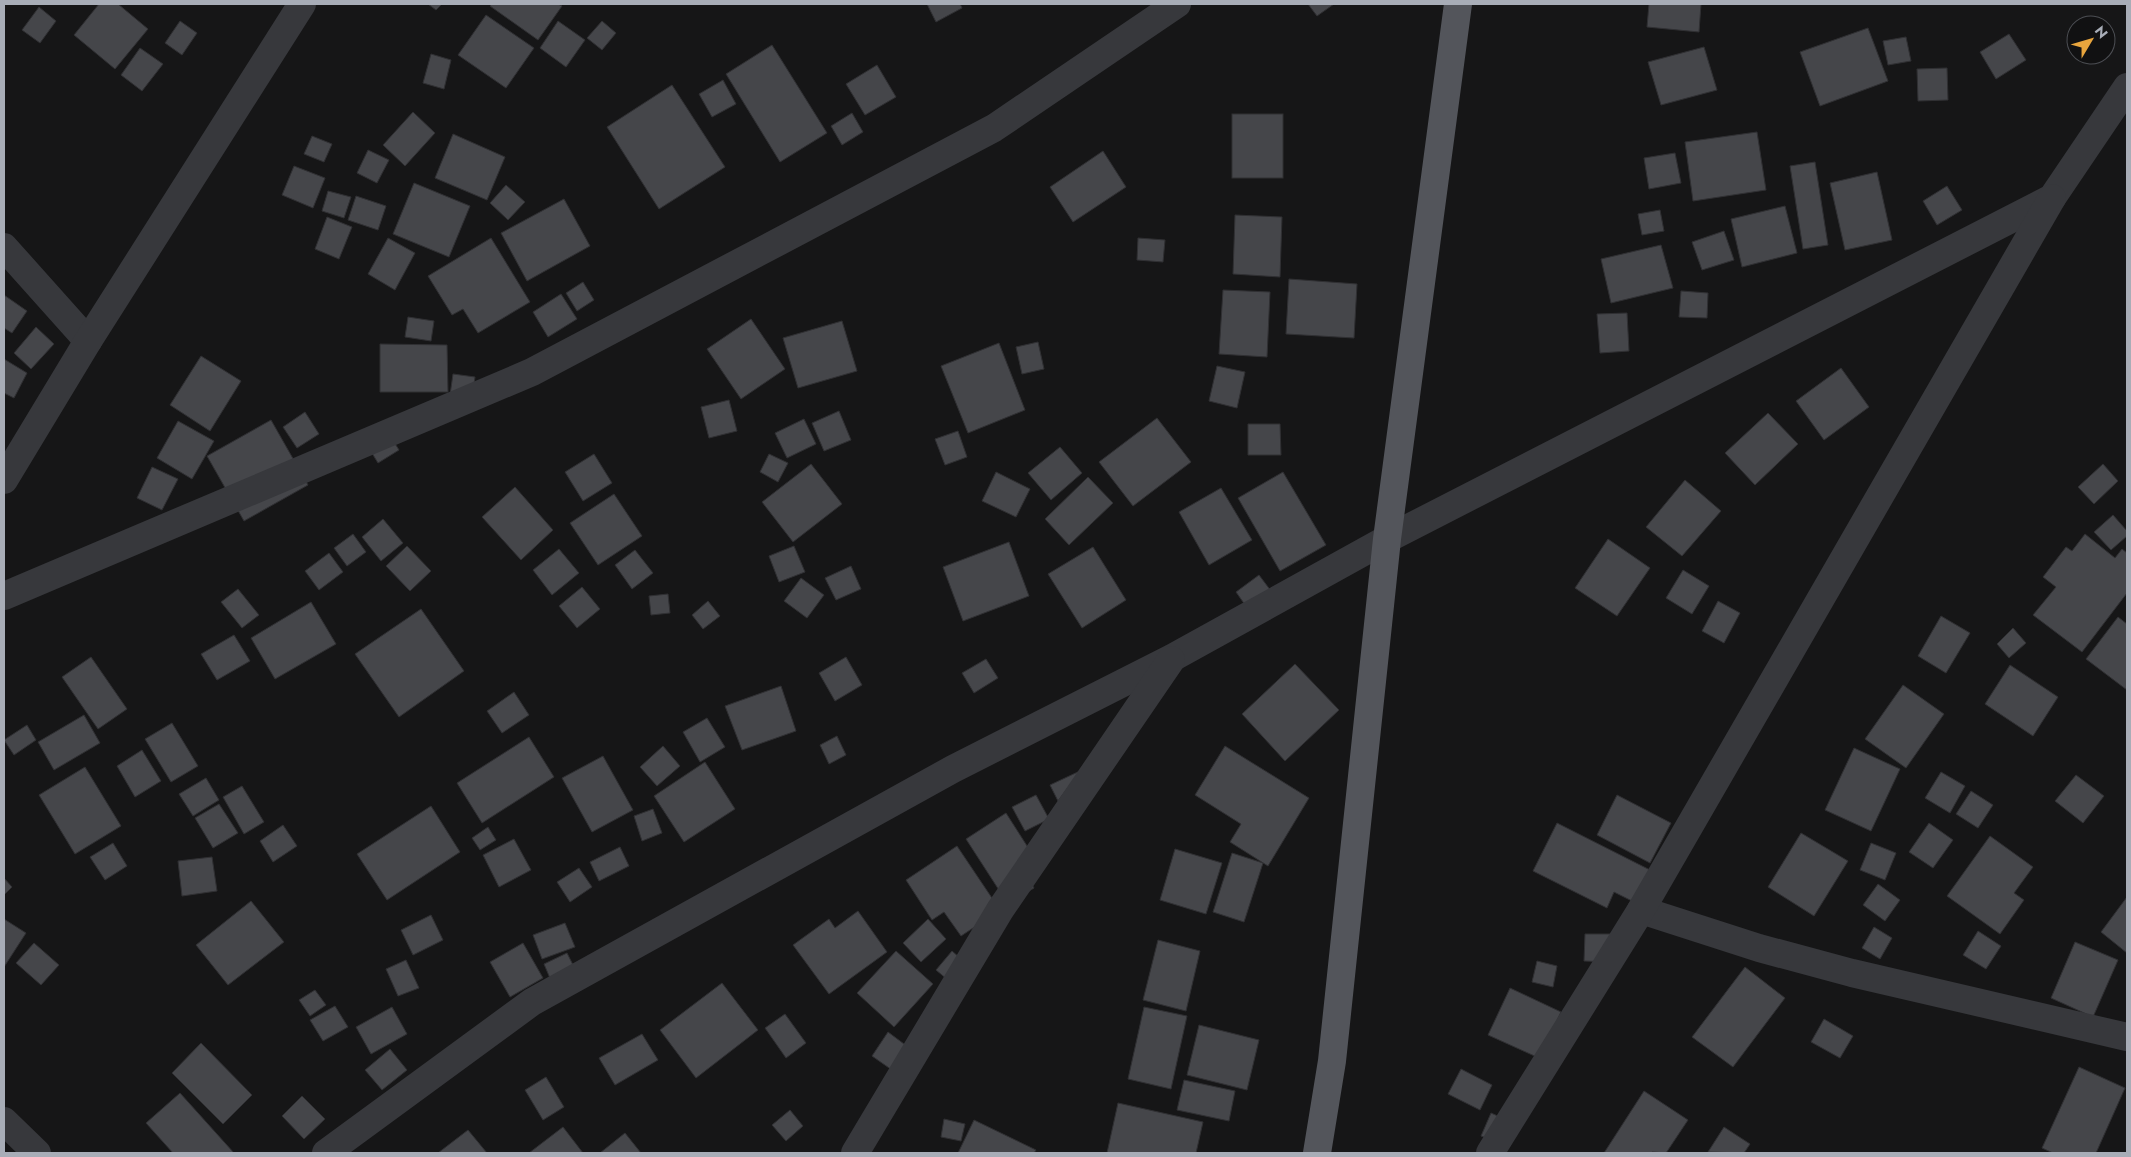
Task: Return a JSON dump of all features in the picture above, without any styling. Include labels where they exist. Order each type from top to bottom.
[{"type":"main road","points":[[1317,1153],[1332,1061],[1387,539],[1458,4]]},
{"type":"street","points":[[4,480],[88,341],[302,4]]},
{"type":"street","points":[[4,596],[532,372],[994,128],[1177,4]]},
{"type":"street","points":[[1490,1153],[1642,910],[2052,198],[2127,87]]},
{"type":"street","points":[[326,1153],[532,1002],[953,769],[1172,658],[1387,539],[2052,198]]},
{"type":"street","points":[[4,247],[88,341]]},
{"type":"street","points":[[855,1153],[1000,910],[1172,658]]},
{"type":"street","points":[[1642,910],[1759,948],[1852,973],[2127,1037]]},
{"type":"street","points":[[4,1121],[37,1153]]},
{"type":"building","points":[[99,4],[118,4],[148,29],[115,69],[74,35]]},
{"type":"building","points":[[428,4],[442,4],[436,10]]},
{"type":"building","points":[[492,4],[558,4],[562,6],[538,40],[490,6]]},
{"type":"building","points":[[927,4],[960,4],[962,8],[936,22]]},
{"type":"building","points":[[1308,4],[1334,4],[1317,16]]},
{"type":"building","points":[[1649,4],[1701,4],[1699,32],[1647,27]]},
{"type":"building","points":[[39,7],[56,21],[40,43],[22,30]]},
{"type":"building","points":[[486,15],[534,48],[506,88],[458,55]]},
{"type":"building","points":[[180,21],[197,33],[182,55],[165,43]]},
{"type":"building","points":[[558,21],[585,40],[566,67],[540,48]]},
{"type":"building","points":[[602,21],[616,33],[602,50],[587,38]]},
{"type":"building","points":[[1868,28],[1888,81],[1820,106],[1800,52]]},
{"type":"building","points":[[2009,34],[2026,60],[1996,79],[1980,52]]},
{"type":"building","points":[[1906,37],[1911,61],[1888,65],[1883,41]]},
{"type":"building","points":[[772,45],[827,133],[780,162],[726,74]]},
{"type":"building","points":[[1704,47],[1717,90],[1661,105],[1648,62]]},
{"type":"building","points":[[140,48],[163,64],[142,91],[121,75]]},
{"type":"building","points":[[431,54],[451,60],[444,89],[423,83]]},
{"type":"building","points":[[877,65],[896,97],[865,115],[846,84]]},
{"type":"building","points":[[1947,68],[1948,100],[1918,101],[1917,69]]},
{"type":"building","points":[[723,80],[736,104],[712,117],[699,94]]},
{"type":"building","points":[[672,85],[725,167],[659,209],[607,127]]},
{"type":"building","points":[[413,112],[435,133],[405,166],[383,145]]},
{"type":"building","points":[[852,113],[863,132],[842,145],[831,126]]},
{"type":"building","points":[[1232,114],[1283,114],[1283,178],[1232,178]]},
{"type":"building","points":[[1757,132],[1766,190],[1693,201],[1685,142]]},
{"type":"building","points":[[453,134],[505,157],[487,200],[435,178]]},
{"type":"building","points":[[312,136],[332,144],[324,162],[304,154]]},
{"type":"building","points":[[368,150],[389,160],[377,183],[357,173]]},
{"type":"building","points":[[1103,151],[1126,187],[1073,222],[1050,187]]},
{"type":"building","points":[[1675,153],[1681,183],[1649,189],[1644,158]]},
{"type":"building","points":[[1815,162],[1828,245],[1803,249],[1790,166]]},
{"type":"building","points":[[294,166],[325,178],[313,208],[282,195]]},
{"type":"building","points":[[1877,172],[1892,240],[1845,250],[1830,183]]},
{"type":"building","points":[[414,183],[470,206],[449,257],[393,234]]},
{"type":"building","points":[[506,185],[525,202],[508,220],[490,203]]},
{"type":"building","points":[[1947,186],[1962,210],[1937,225],[1923,201]]},
{"type":"building","points":[[328,191],[351,197],[344,218],[322,211]]},
{"type":"building","points":[[356,196],[386,206],[378,230],[348,220]]},
{"type":"building","points":[[564,199],[590,246],[527,281],[501,233]]},
{"type":"building","points":[[1785,206],[1797,253],[1742,267],[1731,219]]},
{"type":"building","points":[[1660,210],[1664,231],[1642,235],[1638,214]]},
{"type":"building","points":[[1235,215],[1282,217],[1280,277],[1233,274]]},
{"type":"building","points":[[327,217],[352,227],[339,259],[315,249]]},
{"type":"building","points":[[1724,231],[1734,260],[1702,270],[1692,242]]},
{"type":"building","points":[[388,238],[415,253],[395,290],[368,274]]},
{"type":"building","points":[[491,238],[530,302],[478,333],[463,309],[452,315],[428,276]]},
{"type":"building","points":[[1138,238],[1165,240],[1163,262],[1137,260]]},
{"type":"building","points":[[1661,245],[1673,288],[1611,303],[1601,259]]},
{"type":"building","points":[[1289,279],[1357,284],[1354,338],[1286,334]]},
{"type":"building","points":[[583,282],[594,300],[577,311],[566,293]]},
{"type":"building","points":[[1223,290],[1270,292],[1267,357],[1219,354]]},
{"type":"building","points":[[1681,291],[1708,293],[1707,318],[1679,317]]},
{"type":"building","points":[[561,294],[577,319],[548,337],[533,312]]},
{"type":"building","points":[[4,295],[27,311],[12,333],[4,328]]},
{"type":"building","points":[[1627,313],[1629,351],[1600,353],[1597,314]]},
{"type":"building","points":[[408,317],[434,321],[431,341],[405,337]]},
{"type":"building","points":[[751,319],[785,369],[741,399],[707,349]]},
{"type":"building","points":[[842,321],[857,371],[798,388],[783,338]]},
{"type":"building","points":[[36,327],[54,344],[31,369],[14,353]]},
{"type":"building","points":[[1038,342],[1044,369],[1022,374],[1016,347]]},
{"type":"building","points":[[999,343],[1025,410],[968,433],[941,366]]},
{"type":"building","points":[[380,344],[447,345],[448,392],[380,392]]},
{"type":"building","points":[[201,356],[241,381],[210,431],[170,405]]},
{"type":"building","points":[[4,359],[27,373],[14,398],[4,393]]},
{"type":"building","points":[[1217,366],[1245,372],[1237,408],[1209,401]]},
{"type":"building","points":[[1841,368],[1869,407],[1824,440],[1796,401]]},
{"type":"building","points":[[453,374],[475,377],[472,398],[450,395]]},
{"type":"building","points":[[729,400],[737,431],[709,438],[701,407]]},
{"type":"building","points":[[839,411],[851,440],[824,451],[812,423]]},
{"type":"building","points":[[305,412],[319,434],[297,448],[283,427]]},
{"type":"building","points":[[1768,413],[1798,444],[1755,485],[1725,453]]},
{"type":"building","points":[[1157,418],[1191,462],[1133,506],[1099,462]]},
{"type":"building","points":[[804,419],[816,444],[787,458],[775,433]]},
{"type":"building","points":[[271,420],[308,485],[244,521],[207,456]]},
{"type":"building","points":[[178,421],[214,441],[192,479],[157,458]]},
{"type":"building","points":[[1248,424],[1280,424],[1281,455],[1248,455]]},
{"type":"building","points":[[387,431],[399,450],[378,463],[367,445]]},
{"type":"building","points":[[958,431],[967,457],[945,465],[935,439]]},
{"type":"building","points":[[1060,447],[1082,473],[1051,500],[1028,473]]},
{"type":"building","points":[[594,454],[612,483],[583,501],[565,472]]},
{"type":"building","points":[[769,454],[788,463],[778,482],[760,472]]},
{"type":"building","points":[[811,464],[842,504],[793,542],[762,502]]},
{"type":"building","points":[[2103,464],[2118,481],[2094,504],[2078,487]]},
{"type":"building","points":[[152,467],[178,479],[162,510],[137,498]]},
{"type":"building","points":[[996,472],[1030,489],[1016,517],[982,501]]},
{"type":"building","points":[[1283,472],[1326,545],[1280,571],[1238,498]]},
{"type":"building","points":[[1088,477],[1113,503],[1069,545],[1045,519]]},
{"type":"building","points":[[1685,480],[1721,511],[1682,556],[1646,527]]},
{"type":"building","points":[[515,487],[553,530],[521,560],[482,517]]},
{"type":"building","points":[[1221,488],[1252,540],[1209,565],[1179,512]]},
{"type":"building","points":[[614,494],[642,536],[598,565],[570,523]]},
{"type":"building","points":[[2113,515],[2127,531],[2127,536],[2111,550],[2094,532]]},
{"type":"building","points":[[383,519],[403,543],[381,561],[362,537]]},
{"type":"building","points":[[353,534],[366,552],[347,566],[334,548]]},
{"type":"building","points":[[2085,534],[2115,558],[2122,549],[2127,553],[2127,593],[2082,652],[2033,615],[2056,587],[2043,577],[2066,547],[2072,551]]},
{"type":"building","points":[[1608,539],[1650,568],[1617,616],[1575,588]]},
{"type":"building","points":[[1009,542],[1029,596],[963,621],[943,567]]},
{"type":"building","points":[[407,546],[431,571],[410,591],[386,566]]},
{"type":"building","points":[[794,546],[805,572],[779,582],[769,556]]},
{"type":"building","points":[[1093,547],[1126,600],[1082,628],[1048,574]]},
{"type":"building","points":[[559,549],[579,573],[552,595],[533,570]]},
{"type":"building","points":[[635,550],[653,573],[632,589],[615,565]]},
{"type":"building","points":[[329,553],[343,572],[319,590],[305,571]]},
{"type":"building","points":[[851,566],[861,589],[836,600],[825,578]]},
{"type":"building","points":[[1683,570],[1709,586],[1692,614],[1666,598]]},
{"type":"building","points":[[1259,575],[1271,591],[1248,609],[1236,592]]},
{"type":"building","points":[[801,578],[824,595],[807,618],[784,601]]},
{"type":"building","points":[[582,587],[600,609],[577,628],[559,606]]},
{"type":"building","points":[[238,589],[259,615],[242,628],[221,602]]},
{"type":"building","points":[[668,594],[670,613],[651,615],[649,596]]},
{"type":"building","points":[[708,601],[720,616],[703,629],[692,615]]},
{"type":"building","points":[[1718,601],[1740,613],[1724,643],[1702,631]]},
{"type":"building","points":[[311,602],[336,644],[275,679],[251,638]]},
{"type":"building","points":[[421,609],[464,671],[399,717],[355,654]]},
{"type":"building","points":[[1941,616],[1970,633],[1946,673],[1918,656]]},
{"type":"building","points":[[2118,617],[2127,624],[2127,690],[2086,659]]},
{"type":"building","points":[[2013,628],[2026,643],[2009,658],[1997,644]]},
{"type":"building","points":[[234,635],[250,661],[217,680],[201,654]]},
{"type":"building","points":[[91,657],[127,709],[98,729],[62,677]]},
{"type":"building","points":[[846,657],[862,685],[835,701],[819,673]]},
{"type":"building","points":[[986,659],[998,678],[974,693],[962,673]]},
{"type":"building","points":[[1295,664],[1339,710],[1285,761],[1242,714]]},
{"type":"building","points":[[2010,665],[2058,697],[2033,736],[1985,704]]},
{"type":"building","points":[[1903,685],[1944,714],[1906,768],[1865,739]]},
{"type":"building","points":[[781,686],[796,731],[742,750],[725,706]]},
{"type":"building","points":[[514,692],[529,715],[502,733],[487,711]]},
{"type":"building","points":[[84,715],[100,743],[54,770],[38,742]]},
{"type":"building","points":[[707,718],[725,747],[700,762],[683,732]]},
{"type":"building","points":[[172,723],[198,766],[171,782],[145,739]]},
{"type":"building","points":[[27,725],[36,740],[14,755],[4,740]]},
{"type":"building","points":[[837,736],[846,755],[829,764],[820,745]]},
{"type":"building","points":[[529,737],[554,777],[482,823],[457,783]]},
{"type":"building","points":[[663,746],[680,766],[657,786],[640,767]]},
{"type":"building","points":[[1225,746],[1309,798],[1268,866],[1230,842],[1241,824],[1195,795]]},
{"type":"building","points":[[1854,748],[1900,769],[1871,831],[1825,810]]},
{"type":"building","points":[[142,750],[161,781],[135,797],[117,766]]},
{"type":"building","points":[[603,756],[633,810],[592,832],[562,778]]},
{"type":"building","points":[[705,762],[735,809],[684,842],[654,796]]},
{"type":"building","points":[[85,767],[121,826],[75,854],[39,795]]},
{"type":"building","points":[[1080,771],[1058,801],[1050,785]]},
{"type":"building","points":[[1941,772],[1965,786],[1950,813],[1925,798]]},
{"type":"building","points":[[2076,775],[2104,796],[2083,823],[2055,801]]},
{"type":"building","points":[[206,778],[219,800],[193,816],[179,794]]},
{"type":"building","points":[[242,786],[264,822],[244,834],[223,797]]},
{"type":"building","points":[[1971,791],[1993,805],[1978,828],[1956,814]]},
{"type":"building","points":[[1036,795],[1049,819],[1025,831],[1012,807]]},
{"type":"building","points":[[1617,795],[1671,823],[1650,863],[1597,835]]},
{"type":"building","points":[[219,804],[238,833],[213,848],[195,818]]},
{"type":"building","points":[[431,806],[460,852],[387,900],[357,854]]},
{"type":"building","points":[[653,809],[662,833],[642,841],[634,816]]},
{"type":"building","points":[[1006,813],[1038,863],[1024,871],[1034,888],[1008,904],[966,839]]},
{"type":"building","points":[[1557,823],[1652,871],[1636,903],[1614,892],[1607,908],[1533,871]]},
{"type":"building","points":[[1929,823],[1953,840],[1933,868],[1909,852]]},
{"type":"building","points":[[283,825],[297,846],[273,862],[260,841]]},
{"type":"building","points":[[488,827],[496,840],[480,850],[472,838]]},
{"type":"building","points":[[1801,833],[1848,861],[1814,916],[1768,887]]},
{"type":"building","points":[[1990,836],[2033,867],[2014,893],[2024,900],[2000,934],[1947,896]]},
{"type":"building","points":[[514,839],[531,870],[499,887],[483,855]]},
{"type":"building","points":[[113,843],[127,866],[105,880],[90,857]]},
{"type":"building","points":[[1871,843],[1896,853],[1885,880],[1860,870]]},
{"type":"building","points":[[957,846],[1000,910],[961,936],[944,912],[932,920],[906,880]]},
{"type":"building","points":[[620,847],[629,866],[599,881],[590,862]]},
{"type":"building","points":[[1175,849],[1222,863],[1206,914],[1160,900]]},
{"type":"building","points":[[1232,853],[1263,863],[1244,922],[1213,912]]},
{"type":"building","points":[[212,857],[217,891],[182,896],[178,861]]},
{"type":"building","points":[[579,868],[592,887],[570,902],[557,882]]},
{"type":"building","points":[[4,878],[12,887],[4,895]]},
{"type":"building","points":[[1878,884],[1900,900],[1885,921],[1863,905]]},
{"type":"building","points":[[2127,897],[2127,953],[2101,932]]},
{"type":"building","points":[[251,901],[284,942],[228,985],[196,945]]},
{"type":"building","points":[[858,911],[887,952],[829,994],[793,945],[829,919],[835,928]]},
{"type":"building","points":[[431,915],[443,940],[413,955],[401,930]]},
{"type":"building","points":[[4,919],[26,933],[4,967]]},
{"type":"building","points":[[928,919],[946,939],[921,962],[903,943]]},
{"type":"building","points":[[565,923],[575,947],[542,959],[533,935]]},
{"type":"building","points":[[1874,927],[1892,938],[1880,959],[1862,948]]},
{"type":"building","points":[[1978,931],[2001,946],[1986,969],[1963,955]]},
{"type":"building","points":[[1585,934],[1613,934],[1612,962],[1584,961]]},
{"type":"building","points":[[1158,940],[1200,951],[1186,1011],[1143,1000]]},
{"type":"building","points":[[2075,942],[2118,960],[2093,1017],[2051,998]]},
{"type":"building","points":[[34,943],[59,965],[41,985],[16,963]]},
{"type":"building","points":[[523,943],[543,978],[510,997],[490,962]]},
{"type":"building","points":[[896,951],[933,984],[894,1027],[857,993]]},
{"type":"building","points":[[952,951],[976,972],[960,990],[936,970]]},
{"type":"building","points":[[567,953],[577,973],[552,983],[544,964]]},
{"type":"building","points":[[406,960],[419,988],[398,996],[386,969]]},
{"type":"building","points":[[1537,961],[1557,966],[1553,987],[1532,982]]},
{"type":"building","points":[[1745,967],[1785,998],[1733,1067],[1692,1037]]},
{"type":"building","points":[[722,983],[758,1030],[696,1078],[660,1030]]},
{"type":"building","points":[[1510,988],[1561,1012],[1539,1058],[1488,1035]]},
{"type":"building","points":[[315,990],[326,1005],[310,1016],[299,1000]]},
{"type":"building","points":[[335,1006],[348,1027],[323,1041],[310,1020]]},
{"type":"building","points":[[392,1007],[407,1034],[371,1054],[356,1027]]},
{"type":"building","points":[[1144,1007],[1187,1016],[1171,1089],[1128,1079]]},
{"type":"building","points":[[785,1014],[806,1043],[786,1058],[765,1028]]},
{"type":"building","points":[[1824,1019],[1853,1036],[1840,1058],[1811,1042]]},
{"type":"building","points":[[1199,1025],[1259,1040],[1247,1090],[1187,1075]]},
{"type":"building","points":[[888,1032],[908,1047],[892,1070],[872,1056]]},
{"type":"building","points":[[642,1034],[658,1060],[615,1085],[599,1058]]},
{"type":"building","points":[[201,1043],[252,1095],[223,1124],[172,1073]]},
{"type":"building","points":[[390,1049],[407,1070],[382,1090],[365,1070]]},
{"type":"building","points":[[2079,1067],[2125,1088],[2096,1153],[2053,1153],[2042,1148]]},
{"type":"building","points":[[1461,1069],[1492,1085],[1480,1110],[1448,1094]]},
{"type":"building","points":[[546,1077],[564,1107],[543,1120],[525,1090]]},
{"type":"building","points":[[1184,1080],[1235,1091],[1229,1121],[1177,1110]]},
{"type":"building","points":[[1644,1091],[1688,1120],[1666,1153],[1604,1153]]},
{"type":"building","points":[[180,1093],[234,1153],[173,1153],[146,1123]]},
{"type":"building","points":[[302,1096],[325,1119],[304,1139],[282,1116]]},
{"type":"building","points":[[1118,1103],[1203,1122],[1196,1153],[1107,1153]]},
{"type":"building","points":[[790,1110],[803,1126],[786,1141],[772,1125]]},
{"type":"building","points":[[1491,1113],[1511,1122],[1502,1144],[1481,1136]]},
{"type":"building","points":[[944,1119],[965,1124],[961,1141],[941,1137]]},
{"type":"building","points":[[974,1120],[1036,1150],[1034,1153],[958,1153]]},
{"type":"building","points":[[563,1127],[583,1153],[529,1153]]},
{"type":"building","points":[[1724,1127],[1750,1144],[1744,1153],[1708,1152]]},
{"type":"building","points":[[468,1130],[487,1153],[438,1153]]},
{"type":"building","points":[[625,1133],[641,1153],[600,1153]]}]
